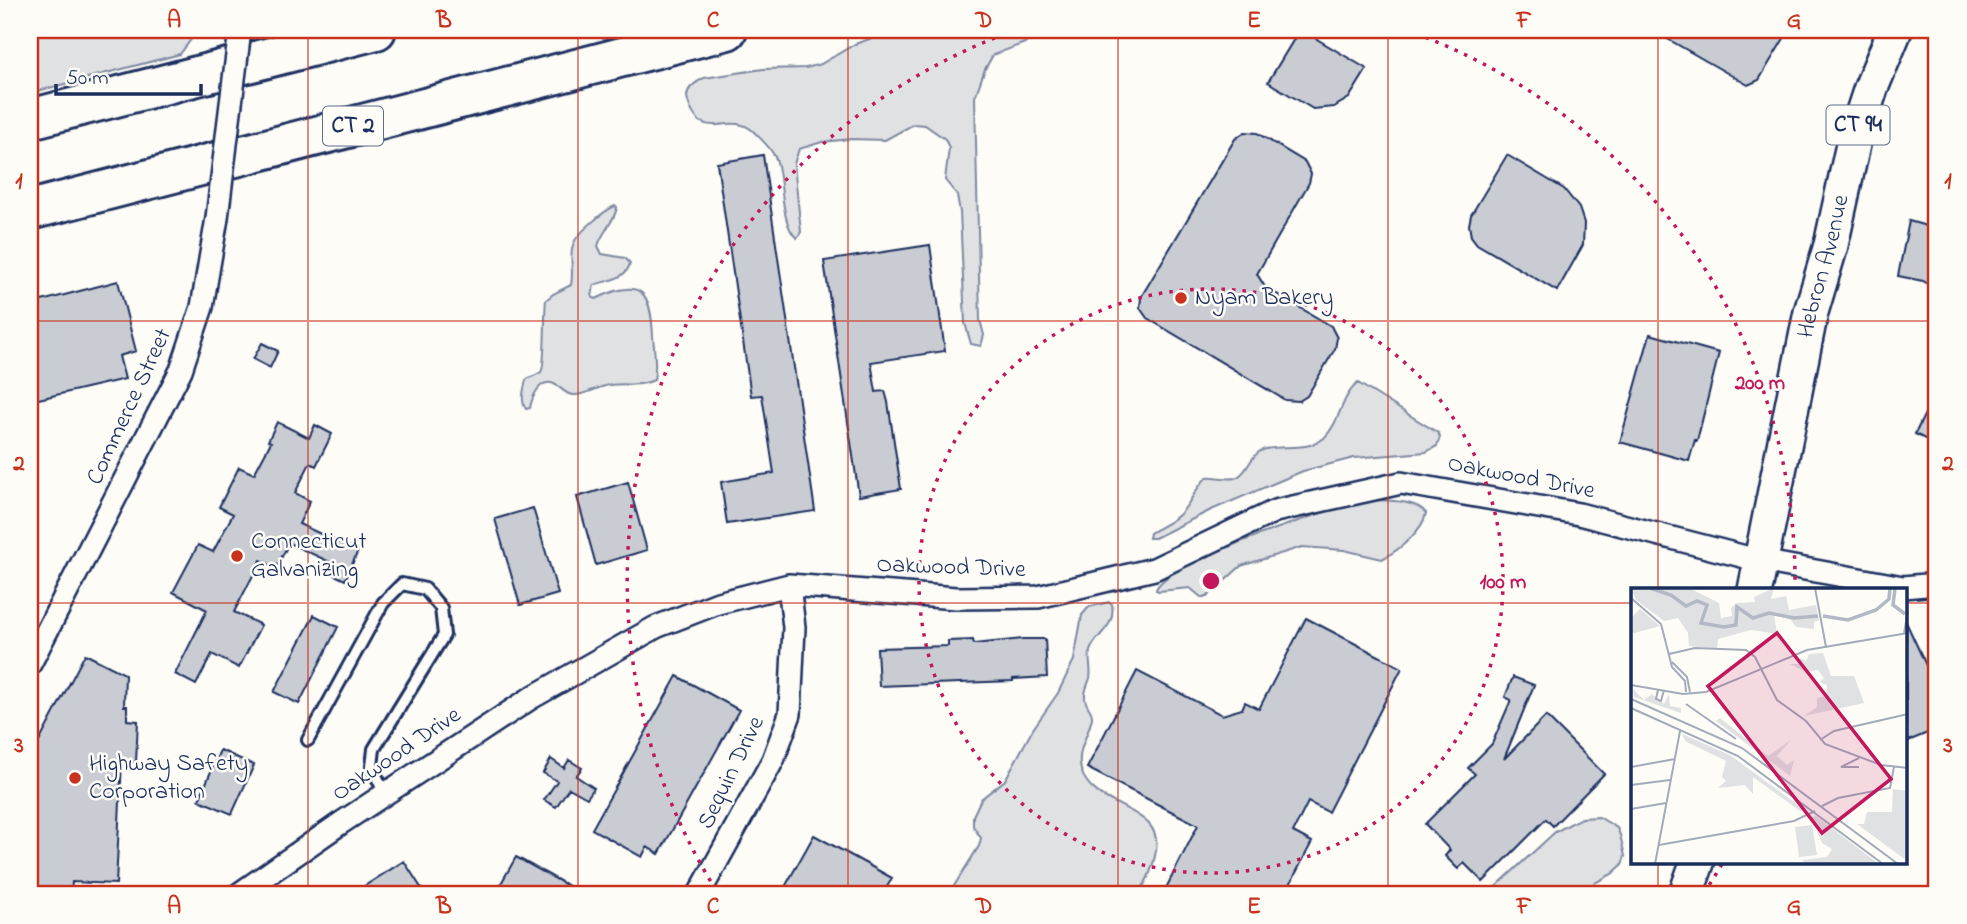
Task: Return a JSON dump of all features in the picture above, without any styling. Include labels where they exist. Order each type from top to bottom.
[{"type":"highway","points":[[30,119],[376,30]]},
{"type":"highway","name":"CT 2","points":[[30,210],[726,30]]},
{"type":"main road","name":"Hebron Avenue","points":[[1758,575],[1811,312],[1831,245],[1854,140],[1868,96],[1895,30]]},
{"type":"main road","points":[[1686,894],[1697,864]]},
{"type":"street","name":"Commerce Street","points":[[30,664],[178,378],[202,307],[217,218],[240,30]]},
{"type":"street","name":"Oakwood Drive","points":[[239,894],[531,698],[656,626],[718,603],[789,585],[956,598],[1038,597],[1154,569],[1275,511],[1401,483],[1579,514],[1758,575],[1903,587],[1937,584]]},
{"type":"street","name":"Sequin Drive","points":[[699,894],[773,761],[790,714],[794,627],[789,585]]},
{"type":"lane","points":[[308,740],[383,603],[402,584],[425,589],[441,608],[444,635],[374,749],[373,766],[385,795]]},
{"type":"shaded area","points":[[30,30],[198,30],[180,54],[30,93]]},
{"type":"shaded area","points":[[944,30],[1059,30],[993,55],[975,97],[980,320],[984,335],[981,346],[971,344],[965,323],[960,212],[957,195],[945,180],[949,148],[945,139],[925,125],[914,124],[885,140],[822,142],[799,149],[794,164],[801,232],[797,238],[788,224],[779,170],[771,150],[745,126],[703,123],[696,118],[687,97],[691,87],[704,78],[763,69],[806,68],[821,64],[855,44],[881,35],[910,40],[921,39]]},
{"type":"shaded area","points":[[615,206],[614,217],[598,246],[602,254],[625,258],[630,263],[621,276],[594,285],[592,297],[596,299],[624,289],[641,292],[650,308],[652,321],[654,380],[605,386],[578,395],[567,393],[549,383],[541,386],[530,408],[526,409],[523,399],[526,380],[541,372],[543,368],[546,300],[571,285],[571,254],[575,240],[591,223]]},
{"type":"shaded area","points":[[1358,383],[1438,433],[1440,437],[1437,446],[1426,452],[1354,458],[1303,471],[1209,511],[1155,538],[1149,538],[1150,533],[1180,514],[1207,477],[1235,478],[1244,472],[1261,451],[1311,445],[1324,438],[1334,425],[1352,388]]},
{"type":"shaded area","points":[[1357,501],[1408,503],[1426,513],[1420,527],[1409,540],[1382,559],[1344,550],[1302,547],[1241,566],[1207,597],[1201,597],[1190,588],[1156,590],[1165,579],[1214,553],[1313,516]]},
{"type":"shaded area","points":[[1109,602],[1112,604],[1111,619],[1090,651],[1090,675],[1085,696],[1092,718],[1081,750],[1080,763],[1088,784],[1151,826],[1156,839],[1155,856],[1146,881],[1137,894],[949,894],[979,846],[981,838],[973,826],[973,816],[981,799],[1005,780],[1033,729],[1058,693],[1074,660],[1082,615],[1089,607]]},
{"type":"shaded area","points":[[1599,817],[1617,828],[1625,856],[1622,865],[1612,874],[1574,894],[1488,894],[1555,832],[1581,818]]},
{"type":"building","points":[[1652,30],[1789,30],[1759,80],[1748,85]]},
{"type":"building","points":[[1301,35],[1310,35],[1367,69],[1349,98],[1334,107],[1313,109],[1268,82],[1294,39]]},
{"type":"building","points":[[1245,132],[1257,133],[1305,162],[1311,174],[1309,183],[1257,274],[1265,287],[1331,326],[1337,338],[1335,349],[1307,396],[1299,401],[1285,400],[1147,318],[1140,308],[1141,297],[1235,139]]},
{"type":"building","points":[[763,155],[815,511],[727,524],[721,482],[774,473],[762,395],[751,396],[717,163]]},
{"type":"building","points":[[1507,155],[1564,189],[1579,208],[1584,223],[1583,245],[1557,291],[1477,244],[1471,236],[1471,215]]},
{"type":"building","points":[[1909,221],[1937,229],[1937,289],[1923,281],[1898,276]]},
{"type":"building","points":[[930,245],[945,351],[871,362],[876,392],[885,391],[888,402],[901,489],[859,496],[824,261]]},
{"type":"building","points":[[118,281],[136,351],[119,356],[125,379],[30,401],[30,304]]},
{"type":"building","points":[[1650,334],[1719,353],[1697,441],[1695,440],[1689,461],[1620,442]]},
{"type":"building","points":[[262,343],[278,351],[270,368],[253,359]]},
{"type":"building","points":[[1937,389],[1937,445],[1915,434]]},
{"type":"building","name":"Connecticut Galvanizing","points":[[277,422],[309,438],[315,425],[332,434],[316,466],[310,463],[295,493],[310,501],[299,524],[358,551],[345,580],[328,572],[332,563],[289,543],[276,568],[261,560],[234,612],[261,625],[239,668],[212,654],[196,685],[175,674],[207,610],[173,592],[198,545],[213,552],[233,514],[219,507],[239,467],[254,474],[271,442],[268,441]]},
{"type":"building","points":[[628,482],[647,550],[596,565],[577,497]]},
{"type":"building","points":[[533,508],[558,594],[520,605],[495,519]]},
{"type":"building","points":[[314,615],[338,627],[299,704],[274,692]]},
{"type":"building","points":[[1306,618],[1402,668],[1328,812],[1308,802],[1293,832],[1312,842],[1285,894],[1163,894],[1198,825],[1087,768],[1137,671],[1222,715],[1242,709],[1245,702],[1259,709]]},
{"type":"building","points":[[1908,626],[1937,689],[1937,729],[1908,741]]},
{"type":"building","points":[[1045,639],[1047,677],[1013,681],[879,686],[877,648],[948,646],[948,641],[973,640],[974,644]]},
{"type":"building","name":"Highway Safety Corporation","points":[[85,654],[125,674],[124,706],[127,706],[127,720],[138,721],[136,762],[122,761],[116,884],[72,882],[71,894],[30,894],[30,759]]},
{"type":"building","points":[[677,676],[739,710],[659,854],[647,847],[642,857],[592,829]]},
{"type":"building","points":[[1513,677],[1534,685],[1504,759],[1546,716],[1604,774],[1553,826],[1546,819],[1483,882],[1464,863],[1458,869],[1445,856],[1450,850],[1425,824],[1475,774],[1468,768],[1492,744],[1511,700],[1505,697]]},
{"type":"building","points":[[220,750],[254,765],[232,814],[199,800]]},
{"type":"building","points":[[551,759],[564,768],[569,760],[582,768],[576,776],[594,788],[587,798],[569,788],[556,807],[544,800],[557,781],[543,773]]},
{"type":"building","points":[[814,835],[892,878],[883,894],[781,894]]},
{"type":"building","points":[[516,857],[583,894],[495,894]]},
{"type":"building","points":[[404,861],[425,894],[352,894]]},
{"type":"place","name":"Nyam Bakery","points":[[1181,298]]},
{"type":"place","name":"Connecticut Galvanizing","points":[[237,556]]},
{"type":"place","name":"Highway Safety Corporation","points":[[75,778]]}]
